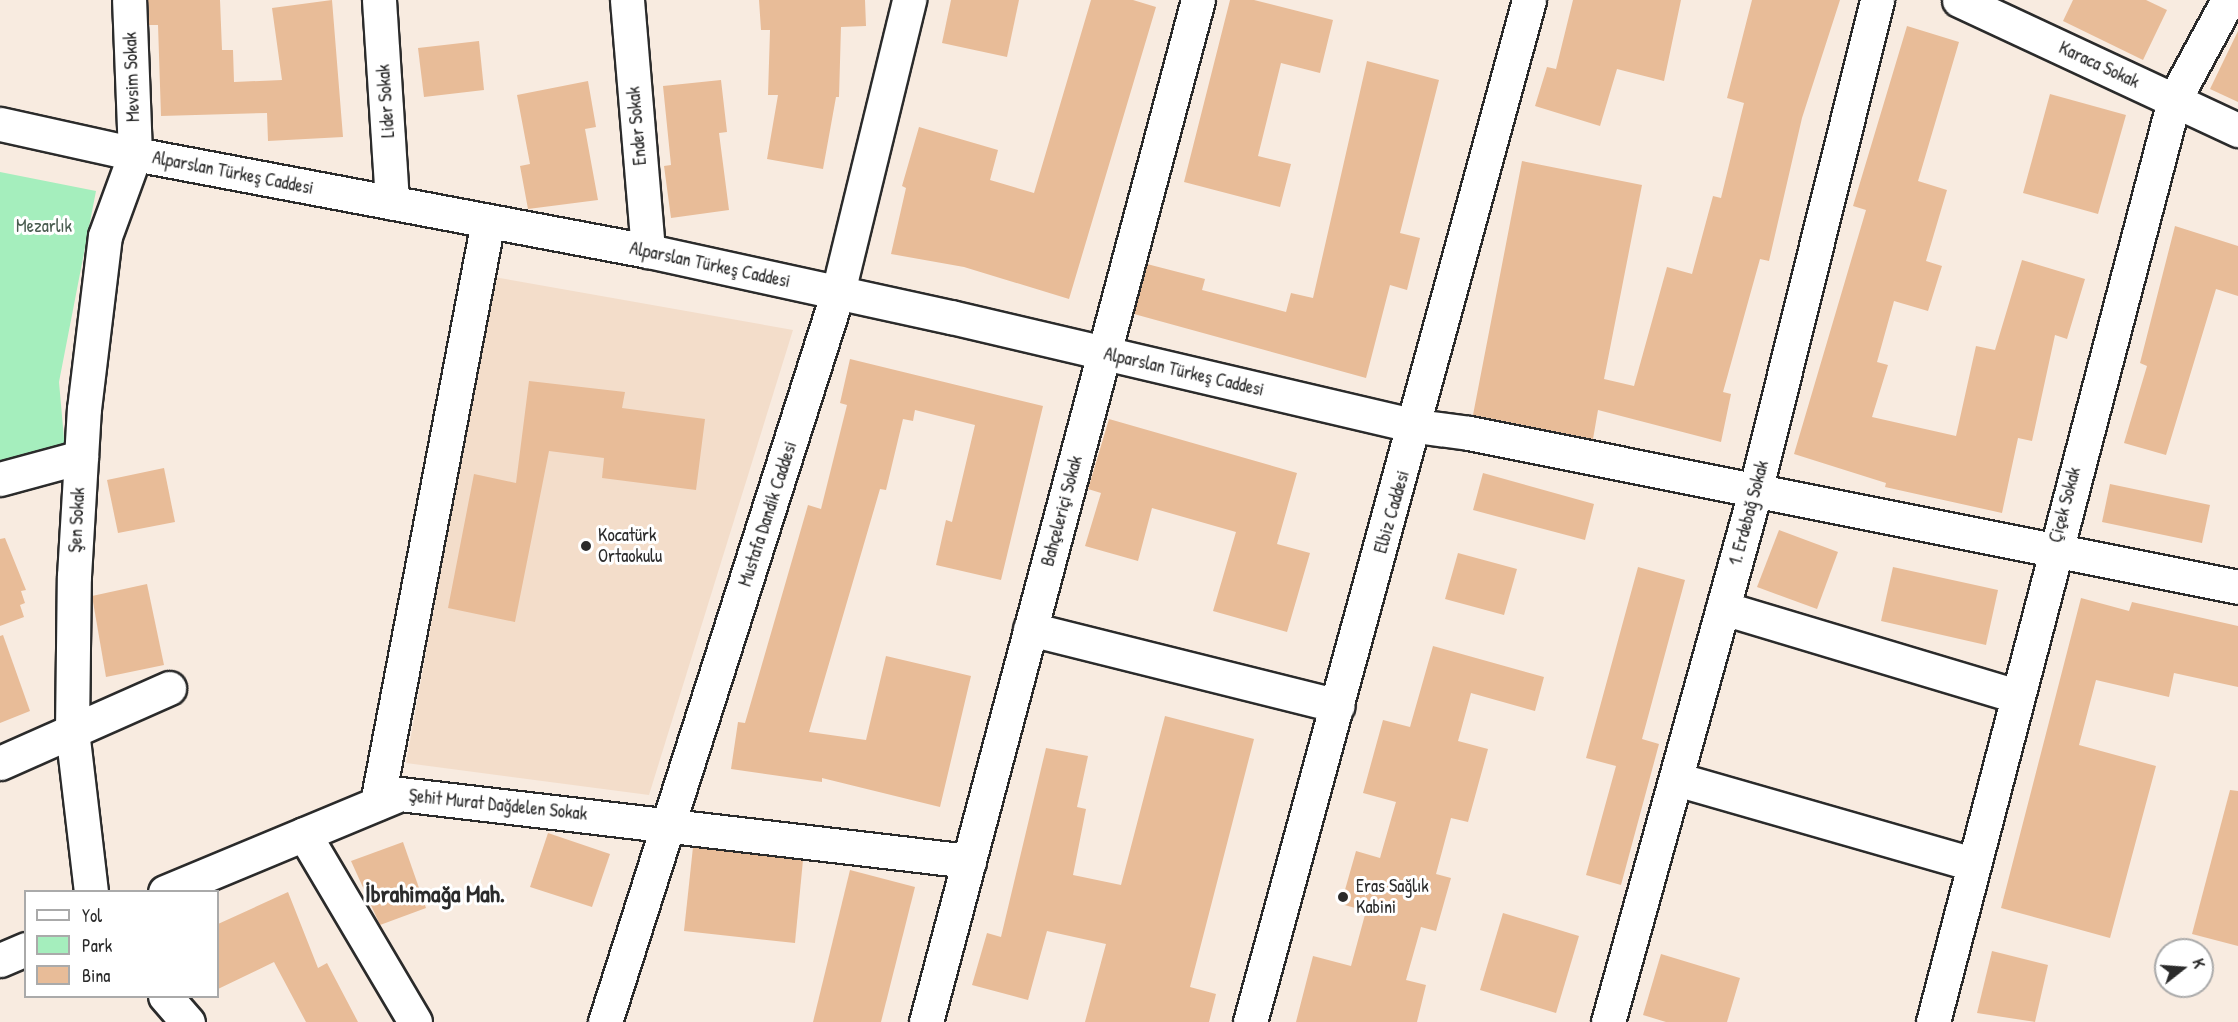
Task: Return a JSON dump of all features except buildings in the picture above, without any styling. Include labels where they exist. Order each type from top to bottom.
[{"type":"street","name":"Mevsim Sokak","points":[[129,0],[135,154]]},
{"type":"street","name":"Lider Sokak","points":[[379,0],[392,203]]},
{"type":"street","name":"Ender Sokak","points":[[627,0],[648,252]]},
{"type":"street","name":"Mustafa Dandik Caddesi","points":[[605,1022],[838,292],[909,0]]},
{"type":"street","name":"Bahçeleriçi Sokak","points":[[926,1022],[1198,0]]},
{"type":"street","name":"Elbiz Caddesi","points":[[1250,1022],[1416,426],[1529,0]]},
{"type":"street","name":"1. Erdebağ Sokak","points":[[1608,1022],[1755,492],[1877,0]]},
{"type":"street","name":"Karaca Sokak","points":[[1959,0],[2238,130]]},
{"type":"street","name":"Çiçek Sokak","points":[[1934,1022],[2054,549],[2174,100],[2228,0]]},
{"type":"street","name":"Alparslan Türkeş Caddesi","points":[[0,124],[135,154],[648,252],[838,292],[1416,426],[1469,433],[2238,587]]},
{"type":"street","name":"Şen Sokak","points":[[91,890],[72,730],[81,457],[105,236],[135,154]]},
{"type":"street","points":[[377,803],[488,221]]},
{"type":"street","points":[[0,479],[81,457]]},
{"type":"street","points":[[1723,608],[2016,696]]},
{"type":"street","points":[[1030,629],[1338,706]]},
{"type":"street","points":[[0,763],[169,688]]},
{"type":"street","points":[[1676,779],[1973,864]]},
{"type":"street","name":"Şehit Murat Dağdelen Sokak","points":[[167,890],[400,794],[670,822],[969,861]]},
{"type":"street","points":[[304,834],[415,1022]]},
{"type":"street","points":[[0,960],[24,951]]},
{"type":"street","points":[[167,998],[188,1022]]},
{"type":"shaded area","name":"Kocatürk Ortaokulu","points":[[494,277],[793,330],[649,795],[406,763]]},
{"type":"green space","name":"Mezarlık","points":[[0,172],[96,191],[59,382],[65,450],[0,468]]},
{"type":"place","name":"Kocatürk Ortaokulu","points":[[586,546]]},
{"type":"place","name":"Eras Sağlık Kabini","points":[[1343,897]]},
{"type":"district","name":"İbrahimağa Mah.","points":[[435,894]]}]
